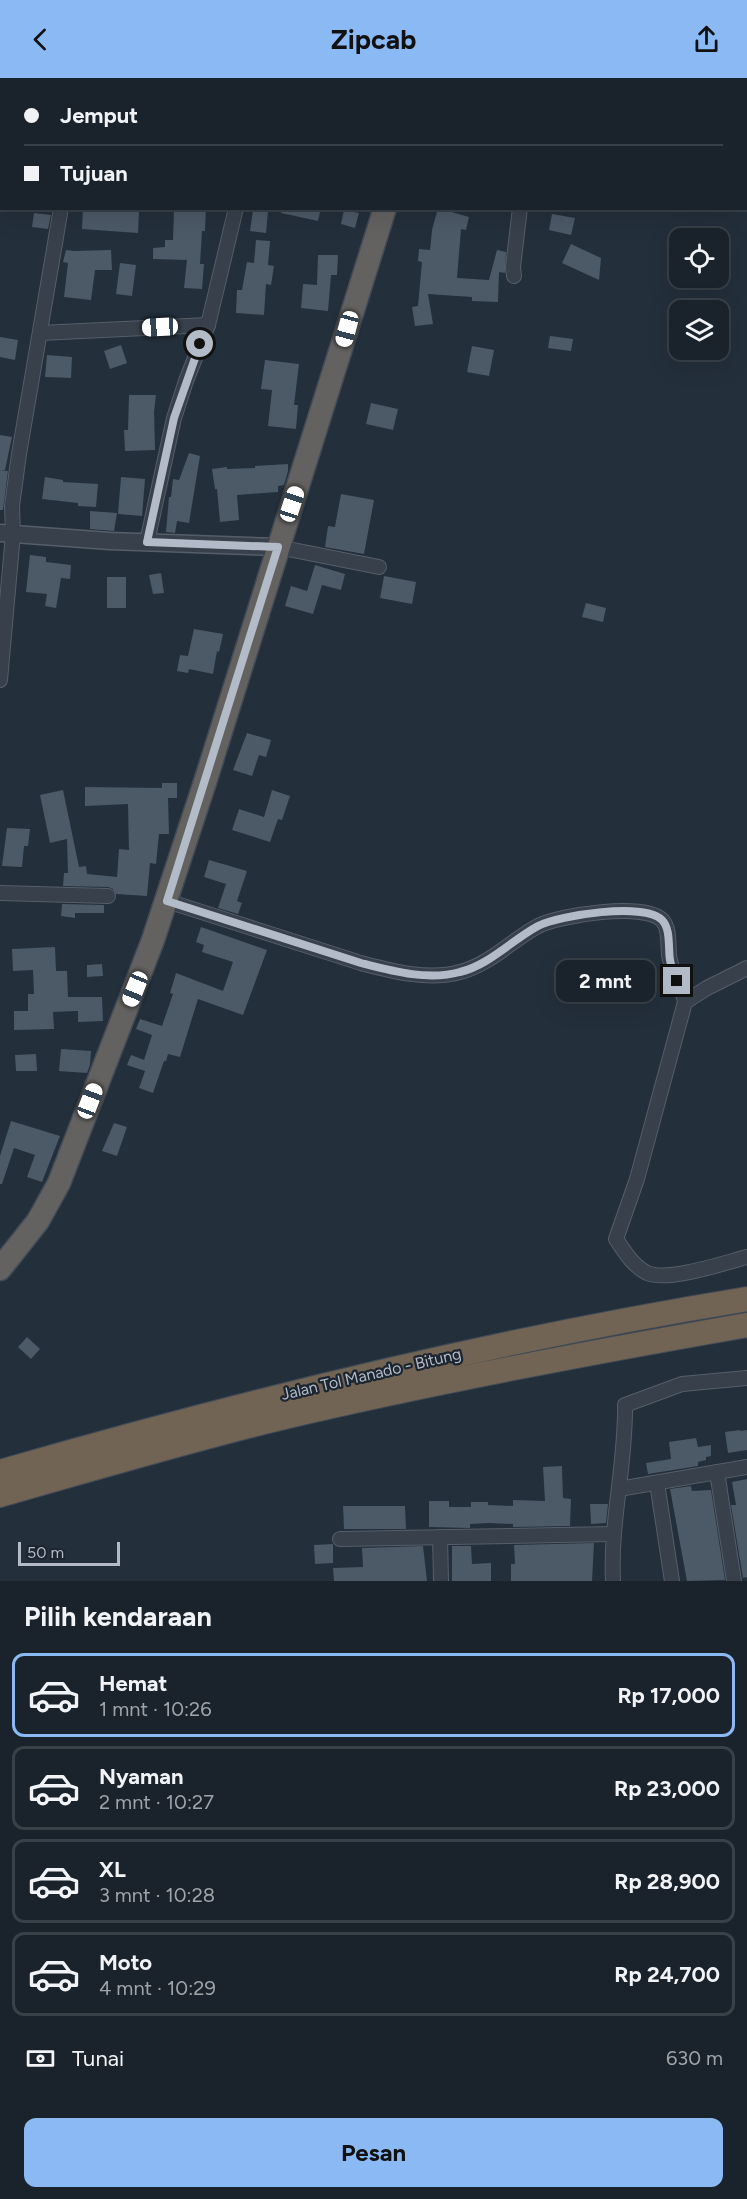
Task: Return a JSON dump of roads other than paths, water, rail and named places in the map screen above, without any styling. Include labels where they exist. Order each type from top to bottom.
[{"type":"highway","points":[[0,1269],[38,1221],[59,1183],[167,901],[384,210]]},
{"type":"highway","name":"Jalan Tol Manado - Bitung","points":[[0,1472],[150,1429],[399,1366],[610,1322],[747,1299]]},
{"type":"highway","name":"Jalan Tol Manado - Bitung","points":[[0,1495],[282,1418],[404,1390],[615,1348],[747,1325]]},
{"type":"street","points":[[0,680],[6,505],[19,454],[61,210]]},
{"type":"street","points":[[147,542],[174,418],[207,325],[236,210]]},
{"type":"street","points":[[514,276],[520,210]]},
{"type":"street","points":[[40,333],[207,325]]},
{"type":"street","points":[[6,534],[278,547],[379,567]]},
{"type":"street","points":[[0,893],[108,896]]},
{"type":"street","points":[[167,901],[361,963],[392,971],[434,976],[461,972],[484,961],[539,926],[556,920],[587,914],[640,911],[660,918],[666,925],[672,967],[684,994],[685,1002],[637,1179],[616,1239],[629,1259],[647,1273],[668,1276],[747,1257]]},
{"type":"street","points":[[685,1002],[747,968]]},
{"type":"street","points":[[613,1581],[613,1534],[619,1489],[625,1405],[682,1384],[747,1378]]},
{"type":"street","points":[[619,1489],[747,1467]]},
{"type":"street","points":[[717,1472],[734,1581]]},
{"type":"street","points":[[657,1483],[672,1581]]},
{"type":"street","points":[[340,1539],[613,1534]]},
{"type":"street","points":[[440,1537],[441,1581]]}]
